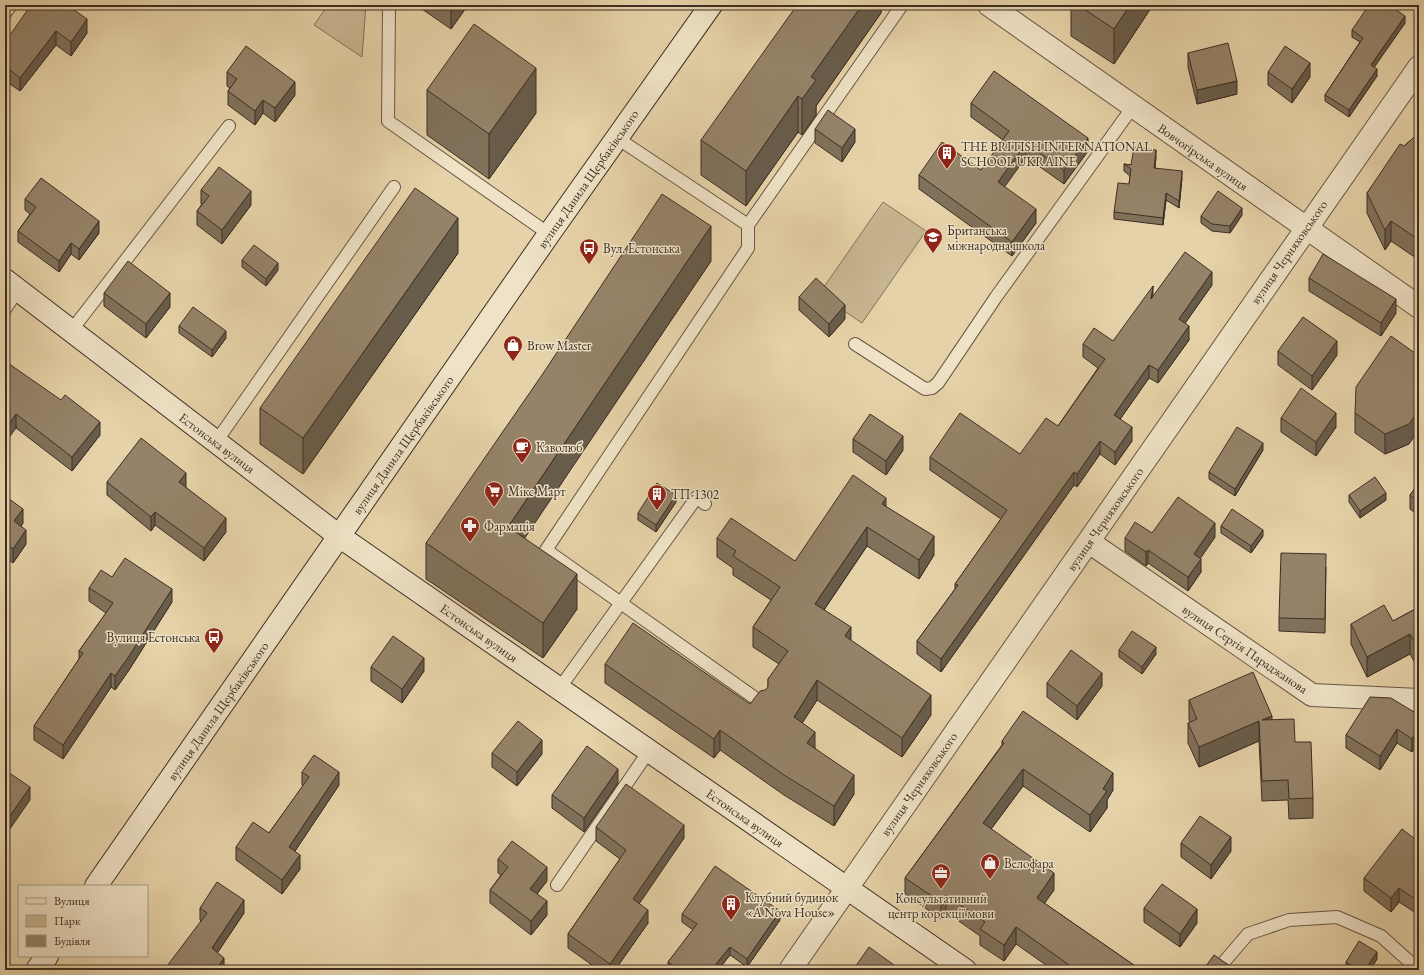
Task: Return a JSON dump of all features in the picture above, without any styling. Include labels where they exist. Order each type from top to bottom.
[{"type":"street","name":"вулиця Данила Щербаківського","points":[[97,885],[549,234],[711,5]]},
{"type":"street","name":"Вовчогірська вулиця","points":[[989,5],[1132,108],[1419,307]]},
{"type":"street","name":"вулиця Черняховського","points":[[790,970],[1419,67]]},
{"type":"street","name":"Естонська вулиця","points":[[12,285],[339,536],[965,970]]},
{"type":"street","name":"вулиця Сергія Параджанова","points":[[1089,542],[1312,695],[1419,700]]},
{"type":"street","points":[[37,970],[46,957]]},
{"type":"lane","points":[[5,13],[11,5]]},
{"type":"lane","points":[[389,5],[388,121],[549,234]]},
{"type":"lane","points":[[762,703],[546,550],[748,248],[748,225],[902,5]]},
{"type":"lane","points":[[855,344],[925,389],[932,388],[938,383],[996,298],[1132,108]]},
{"type":"lane","points":[[70,331],[229,126]]},
{"type":"lane","points":[[618,138],[748,225]]},
{"type":"lane","points":[[216,442],[394,187]]},
{"type":"lane","points":[[5,308],[12,285]]},
{"type":"lane","points":[[559,689],[697,497],[705,504]]},
{"type":"lane","points":[[557,885],[648,751]]},
{"type":"lane","points":[[1217,970],[1248,934],[1289,920],[1337,917],[1381,936],[1412,964],[1415,970]]},
{"type":"green space","points":[[328,5],[366,5],[362,57],[314,25]]},
{"type":"green space","points":[[883,202],[926,231],[862,323],[819,294]]},
{"type":"building","points":[[31,5],[67,5],[87,19],[71,42],[56,31],[20,78],[10,70],[6,76],[5,42]]},
{"type":"building","points":[[797,5],[862,5],[811,77],[816,80],[802,99],[798,96],[746,171],[701,140]]},
{"type":"building","points":[[1078,5],[1130,5],[1114,29]]},
{"type":"building","points":[[1369,5],[1389,5],[1405,16],[1371,65],[1377,69],[1349,110],[1325,95],[1363,38],[1352,30]]},
{"type":"building","points":[[474,24],[536,68],[489,134],[427,90]]},
{"type":"building","points":[[1228,43],[1237,81],[1197,90],[1188,53]]},
{"type":"building","points":[[246,46],[295,82],[275,108],[263,100],[255,111],[228,91],[237,79],[227,72]]},
{"type":"building","points":[[1285,46],[1310,63],[1292,89],[1268,72]]},
{"type":"building","name":"THE BRITISH INTERNATIONAL SCHOOL UKRAINE","points":[[994,71],[1088,138],[1064,170],[1026,143],[998,182],[1036,209],[1012,242],[919,175],[942,142],[981,170],[1009,131],[971,103]]},
{"type":"building","points":[[828,110],[855,129],[842,148],[815,129]]},
{"type":"building","points":[[1419,133],[1419,240],[1391,221],[1385,230],[1367,193],[1400,144],[1404,146]]},
{"type":"building","points":[[1134,147],[1156,150],[1154,168],[1182,171],[1179,201],[1166,193],[1163,218],[1114,212],[1118,183],[1129,184],[1131,169],[1124,164],[1131,165]]},
{"type":"building","points":[[5,158],[8,161],[5,165]]},
{"type":"building","points":[[219,167],[251,191],[222,230],[197,211],[209,196],[201,190]]},
{"type":"building","points":[[41,178],[99,221],[79,249],[71,243],[59,261],[18,231],[36,207],[25,199]]},
{"type":"building","points":[[415,188],[458,218],[303,438],[260,408]]},
{"type":"building","points":[[1218,191],[1242,208],[1230,226],[1212,224],[1201,216]]},
{"type":"building","points":[[662,194],[711,226],[508,527],[577,574],[543,623],[426,543],[542,375]]},
{"type":"building","points":[[254,245],[278,263],[266,279],[242,260]]},
{"type":"building","points":[[1185,252],[1212,272],[1179,319],[1189,326],[1158,370],[1149,365],[1114,415],[1132,427],[1115,452],[1100,441],[1077,474],[1074,472],[941,659],[917,641],[958,585],[955,584],[1007,510],[930,457],[960,413],[1020,454],[1046,418],[1058,426],[1105,359],[1083,344],[1094,328],[1113,341],[1153,286],[1151,299]]},
{"type":"building","points":[[1323,254],[1396,299],[1381,323],[1309,278]]},
{"type":"building","points":[[128,261],[170,293],[146,324],[104,293]]},
{"type":"building","points":[[816,278],[845,305],[829,324],[799,297]]},
{"type":"building","points":[[193,307],[226,331],[212,350],[179,326]]},
{"type":"building","points":[[1303,317],[1337,341],[1312,376],[1278,351]]},
{"type":"building","points":[[1391,336],[1419,356],[1419,410],[1409,424],[1385,434],[1355,413],[1356,387]]},
{"type":"building","points":[[5,361],[61,400],[65,395],[100,422],[72,457],[16,414],[5,430]]},
{"type":"building","points":[[1301,388],[1336,413],[1316,442],[1281,418]]},
{"type":"building","points":[[870,414],[903,436],[886,461],[853,439]]},
{"type":"building","points":[[1237,427],[1263,443],[1235,489],[1209,472]]},
{"type":"building","points":[[141,438],[186,473],[179,482],[226,518],[204,548],[155,512],[151,517],[107,482]]},
{"type":"building","points":[[853,475],[886,498],[882,504],[934,536],[919,560],[867,527],[815,604],[851,627],[845,636],[931,695],[902,738],[817,680],[794,717],[815,732],[807,743],[854,775],[834,806],[784,775],[720,730],[714,739],[605,664],[633,623],[750,704],[760,691],[765,690],[768,687],[768,679],[788,651],[753,627],[780,587],[733,556],[736,551],[717,538],[731,518],[795,561]]},
{"type":"building","points":[[1375,477],[1386,493],[1360,511],[1349,495]]},
{"type":"building","name":"ТП-1302","points":[[657,483],[676,495],[656,525],[638,513]]},
{"type":"building","points":[[1419,483],[1419,502],[1410,495]]},
{"type":"building","points":[[5,496],[23,509],[14,521],[26,530],[13,549],[5,544]]},
{"type":"building","points":[[1178,497],[1215,523],[1194,554],[1201,559],[1188,577],[1148,550],[1146,552],[1125,538],[1135,522],[1152,533]]},
{"type":"building","points":[[1232,509],[1263,530],[1251,546],[1221,526]]},
{"type":"building","points":[[1281,553],[1326,554],[1325,619],[1279,618]]},
{"type":"building","points":[[125,558],[172,589],[129,656],[115,676],[111,673],[63,745],[34,726],[83,653],[79,651],[113,603],[89,588],[101,570],[112,577]]},
{"type":"building","points":[[1384,605],[1393,621],[1419,607],[1419,650],[1410,634],[1367,657],[1351,624]]},
{"type":"building","points":[[1132,631],[1156,647],[1142,667],[1119,650]]},
{"type":"building","points":[[393,636],[424,658],[402,689],[371,667]]},
{"type":"building","points":[[1071,650],[1102,673],[1077,706],[1047,683]]},
{"type":"building","points":[[1253,672],[1272,716],[1262,720],[1294,719],[1295,742],[1311,742],[1313,798],[1289,799],[1288,780],[1262,781],[1259,721],[1199,747],[1188,723],[1197,719],[1189,700]]},
{"type":"building","points":[[1370,697],[1391,698],[1419,715],[1419,727],[1412,739],[1397,729],[1380,756],[1346,735]]},
{"type":"building","points":[[1023,711],[1113,773],[1103,789],[1107,791],[1090,815],[1023,769],[983,823],[1054,873],[1037,898],[1141,970],[1076,970],[1016,927],[1004,945],[980,929],[985,922],[946,895],[941,902],[905,878],[1004,743],[1002,741]]},
{"type":"building","points":[[518,721],[542,740],[517,772],[492,753]]},
{"type":"building","points":[[587,746],[618,769],[584,818],[552,795]]},
{"type":"building","points":[[314,755],[339,772],[289,847],[300,855],[282,880],[236,847],[253,822],[269,833],[309,777],[302,772]]},
{"type":"building","points":[[5,770],[30,787],[5,823]]},
{"type":"building","points":[[626,784],[684,825],[633,899],[648,910],[610,964],[568,934],[626,850],[596,827]]},
{"type":"building","points":[[1200,816],[1231,837],[1211,865],[1181,843]]},
{"type":"building","points":[[1402,829],[1419,842],[1419,902],[1399,888],[1391,898],[1364,878]]},
{"type":"building","points":[[512,841],[547,867],[530,889],[547,901],[531,921],[490,890],[508,867],[498,859]]},
{"type":"building","name":"Клубний будинок «A Nova House»","points":[[715,866],[780,911],[747,959],[730,947],[711,970],[675,970],[677,968],[668,962],[697,924],[682,914]]},
{"type":"building","points":[[217,882],[244,900],[212,948],[224,958],[216,970],[164,970],[207,913],[200,908]]},
{"type":"building","points":[[1162,884],[1197,909],[1180,934],[1144,908]]},
{"type":"building","points":[[1359,941],[1377,952],[1365,970],[1358,970],[1346,962]]},
{"type":"building","points":[[869,947],[901,970],[853,970]]},
{"type":"building","points":[[1214,955],[1236,970],[1203,970]]},
{"type":"place","name":"THE BRITISH INTERNATIONAL SCHOOL UKRAINE","points":[[947,170]]},
{"type":"place","name":"Британська міжнародна школа","points":[[933,254]]},
{"type":"place","name":"Вул. Естонська","points":[[589,265]]},
{"type":"place","name":"Brow Master","points":[[513,362]]},
{"type":"place","name":"Каволюб","points":[[522,464]]},
{"type":"place","name":"Мікс Март","points":[[494,508]]},
{"type":"place","name":"ТП-1302","points":[[657,511]]},
{"type":"place","name":"Фармація","points":[[470,543]]},
{"type":"place","name":"Вулиця Естонська","points":[[214,654]]},
{"type":"place","name":"Велофара","points":[[990,880]]},
{"type":"place","name":"Консультативний центр корекції мови","points":[[941,890]]},
{"type":"place","name":"Клубний будинок «A Nova House»","points":[[731,921]]}]
